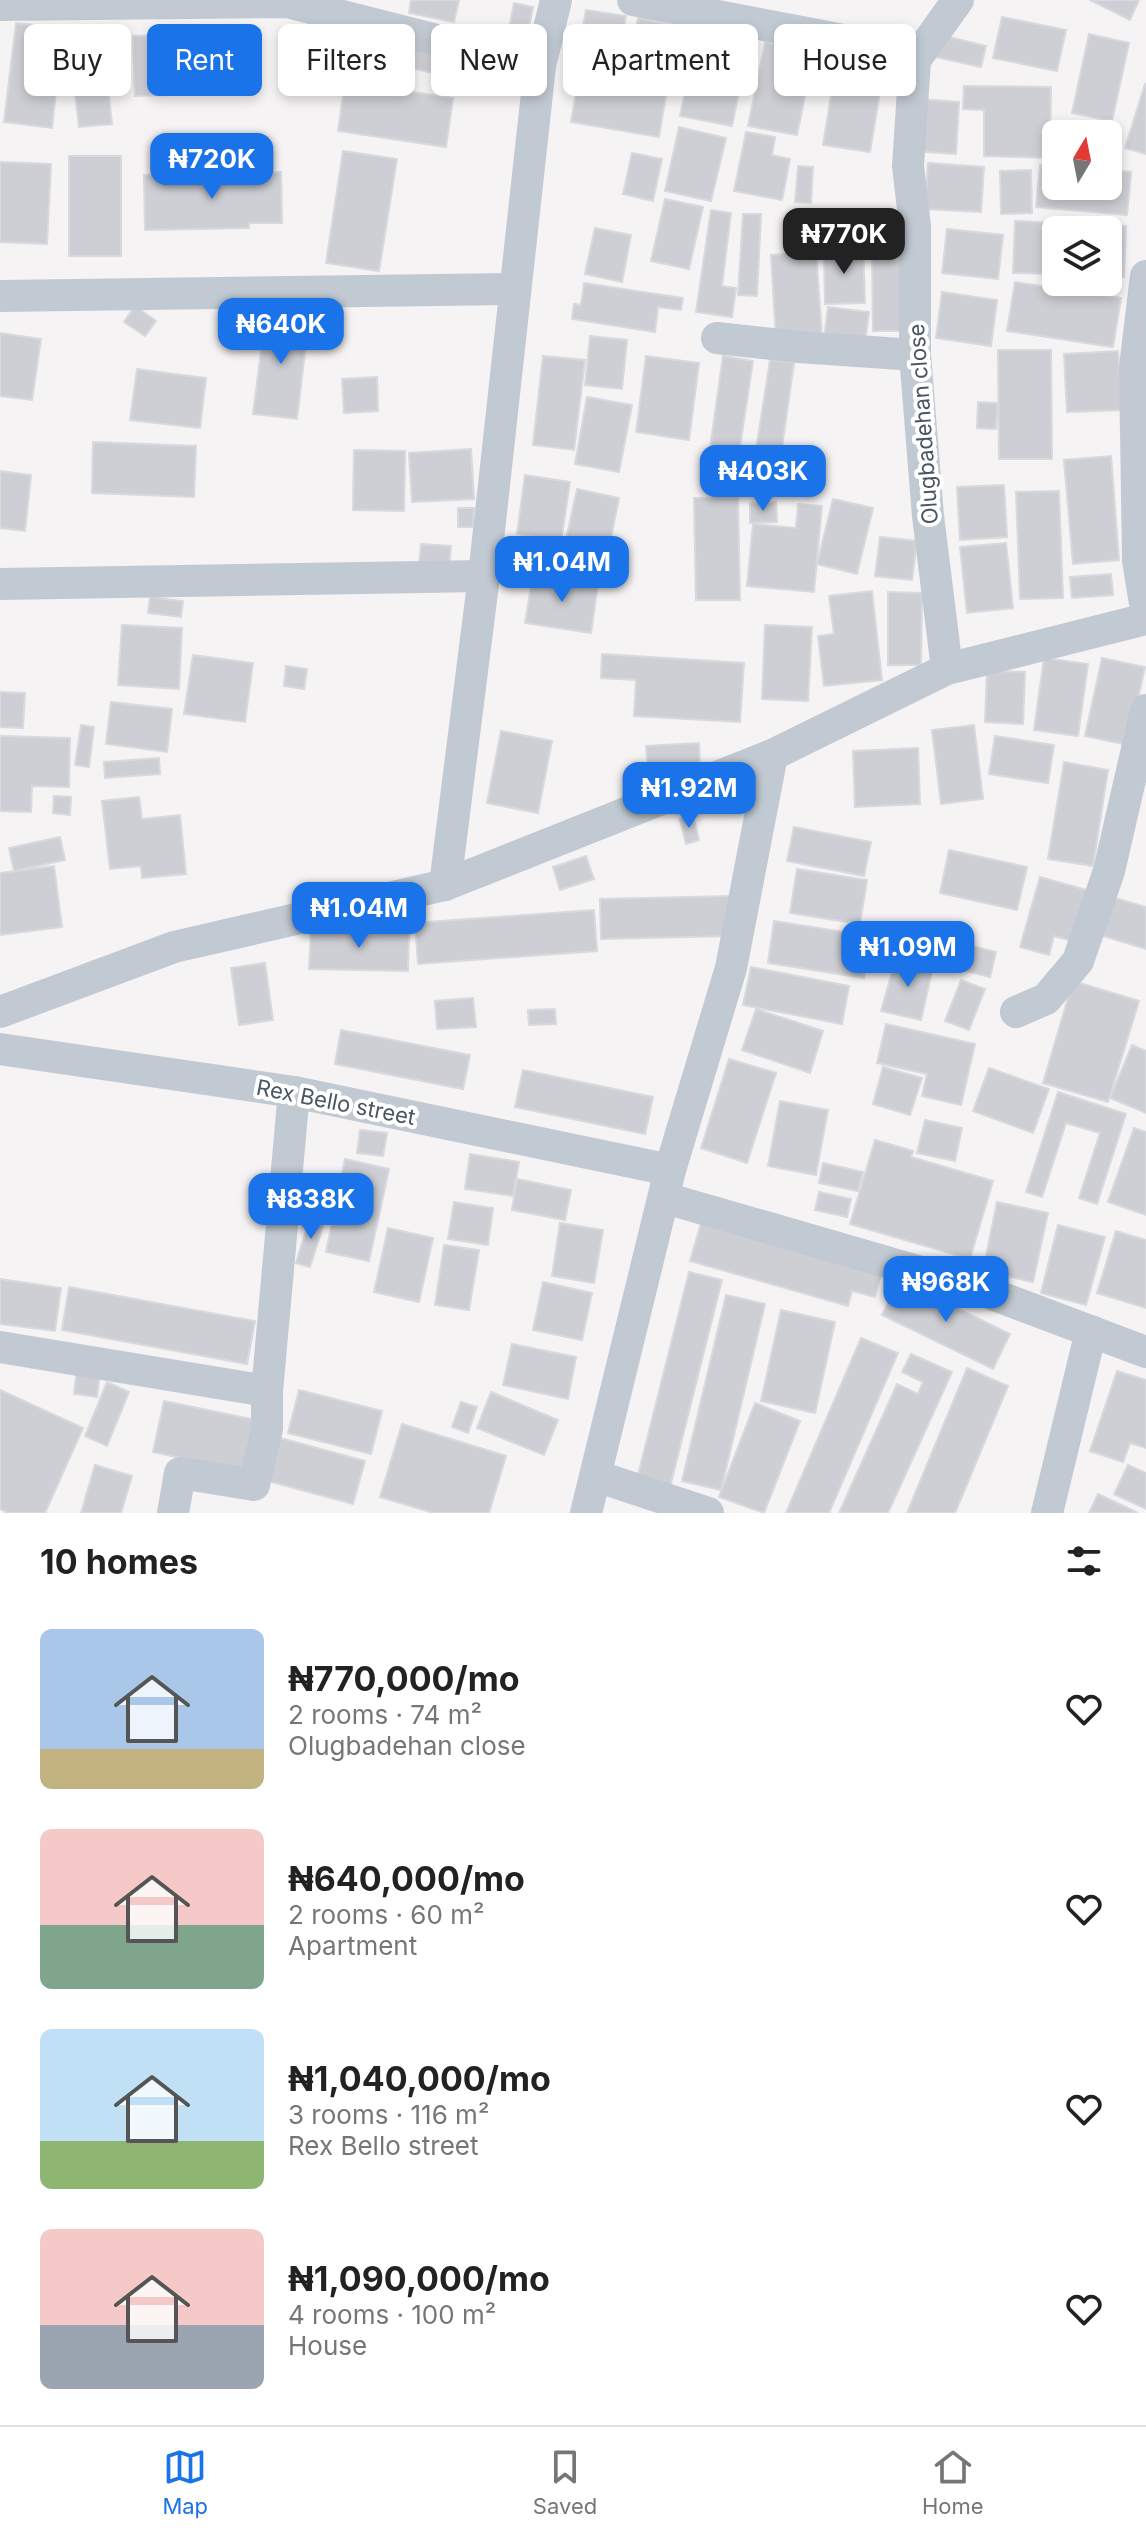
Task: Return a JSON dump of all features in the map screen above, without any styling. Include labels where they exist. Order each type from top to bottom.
[{"type":"street","points":[[547,37],[556,0]]},
{"type":"street","points":[[633,0],[774,27]]},
{"type":"street","points":[[916,59],[958,0]]},
{"type":"street","points":[[0,5],[287,2],[431,38]]},
{"type":"street","points":[[445,885],[484,576],[537,96]]},
{"type":"street","name":"Olugbadehan close","points":[[913,96],[908,166],[915,226],[915,355],[928,516],[947,669]]},
{"type":"street","points":[[1146,276],[1135,367],[1146,610]]},
{"type":"street","points":[[0,296],[514,289]]},
{"type":"street","points":[[717,338],[915,355]]},
{"type":"street","points":[[0,584],[484,576]]},
{"type":"street","points":[[0,1012],[174,947],[445,885],[772,755],[947,669],[1146,619]]},
{"type":"street","points":[[1016,1012],[1046,999],[1078,961],[1109,871],[1146,710]]},
{"type":"street","points":[[586,1513],[668,1184],[731,968],[772,755]]},
{"type":"street","name":"Rex Bello street","points":[[0,1049],[294,1092],[668,1184],[973,1287],[1146,1352]]},
{"type":"street","points":[[173,1513],[180,1473],[254,1485],[267,1429],[267,1391],[294,1092]]},
{"type":"street","points":[[1047,1513],[1091,1331]]},
{"type":"street","points":[[0,1347],[267,1391]]},
{"type":"street","points":[[596,1476],[708,1513]]},
{"type":"building","points":[[411,0],[459,0],[454,22],[409,13]]},
{"type":"building","points":[[1090,0],[1139,0],[1130,20]]},
{"type":"building","points":[[514,3],[533,7],[530,24],[510,24]]},
{"type":"building","points":[[586,10],[626,16],[625,24],[584,24]]},
{"type":"building","points":[[1002,17],[1066,30],[1057,71],[993,58]]},
{"type":"building","points":[[638,18],[667,24],[637,24]]},
{"type":"building","points":[[16,23],[25,24],[24,96],[56,96],[52,128],[4,122]]},
{"type":"building","points":[[1089,34],[1129,43],[1112,120],[1072,113]]},
{"type":"building","points":[[941,35],[986,46],[981,67],[936,57]]},
{"type":"building","points":[[133,36],[147,36],[147,96],[135,96]]},
{"type":"building","points":[[765,42],[774,44],[774,96],[805,96],[797,135],[748,126],[754,96],[758,96],[758,77]]},
{"type":"building","points":[[415,45],[431,49],[431,72],[415,69]]},
{"type":"building","points":[[1146,84],[1146,154],[1125,148]]},
{"type":"building","points":[[964,86],[1051,87],[1051,120],[1042,120],[1042,158],[984,156],[984,110],[963,109]]},
{"type":"building","points":[[415,92],[453,98],[446,147],[338,131],[343,96],[415,96]]},
{"type":"building","points":[[75,96],[109,96],[112,124],[79,127]]},
{"type":"building","points":[[575,96],[666,96],[659,137],[571,122]]},
{"type":"building","points":[[684,96],[738,96],[732,126],[680,116]]},
{"type":"building","points":[[831,96],[879,96],[870,152],[823,145]]},
{"type":"building","points":[[917,99],[959,102],[956,154],[913,151]]},
{"type":"building","points":[[679,127],[726,138],[711,201],[665,191]]},
{"type":"building","points":[[746,132],[775,137],[772,155],[790,159],[782,200],[734,191]]},
{"type":"building","points":[[343,151],[397,159],[379,271],[326,263]]},
{"type":"building","points":[[632,153],[662,159],[653,201],[623,194]]},
{"type":"building","points":[[69,156],[121,156],[121,256],[69,256]]},
{"type":"building","points":[[0,162],[51,164],[47,244],[0,242]]},
{"type":"building","points":[[928,163],[984,167],[981,212],[925,209]]},
{"type":"building","points":[[1040,165],[1042,200],[1122,200],[1122,171],[1131,172],[1127,215],[1036,207]]},
{"type":"building","points":[[798,166],[813,167],[811,203],[795,202]]},
{"type":"building","points":[[1031,170],[1032,213],[1001,214],[1000,171]]},
{"type":"building","points":[[281,172],[282,223],[249,223],[249,228],[145,230],[144,175]]},
{"type":"building","points":[[665,199],[703,207],[689,269],[651,261]]},
{"type":"building","points":[[711,210],[731,213],[722,286],[736,288],[732,317],[696,312]]},
{"type":"building","points":[[743,214],[761,214],[757,296],[738,295]]},
{"type":"building","points":[[1015,221],[1042,222],[1042,274],[1013,273]]},
{"type":"building","points":[[1122,226],[1126,226],[1122,277]]},
{"type":"building","points":[[595,228],[631,235],[622,282],[585,274]]},
{"type":"building","points":[[947,229],[1003,235],[998,279],[942,273]]},
{"type":"building","points":[[863,247],[865,303],[825,304],[824,248]]},
{"type":"building","points":[[816,252],[822,336],[776,339],[771,255]]},
{"type":"building","points":[[872,252],[909,252],[910,331],[873,331]]},
{"type":"building","points":[[1015,282],[1042,286],[1042,296],[1121,298],[1113,347],[1007,331]]},
{"type":"building","points":[[584,283],[683,298],[681,310],[658,307],[655,332],[572,319],[574,304],[581,305]]},
{"type":"building","points":[[942,292],[997,300],[991,346],[936,338]]},
{"type":"building","points":[[135,306],[156,321],[145,336],[124,322]]},
{"type":"building","points":[[828,307],[869,312],[865,343],[824,338]]},
{"type":"building","points":[[266,313],[309,318],[297,419],[253,414]]},
{"type":"building","points":[[0,333],[41,339],[32,400],[0,396]]},
{"type":"building","points":[[590,336],[627,340],[622,389],[585,385]]},
{"type":"building","points":[[998,350],[1051,350],[1052,459],[999,459]]},
{"type":"building","points":[[1118,351],[1122,410],[1067,412],[1064,354]]},
{"type":"building","points":[[543,356],[585,360],[574,450],[533,445]]},
{"type":"building","points":[[646,356],[699,363],[689,440],[636,432]]},
{"type":"building","points":[[723,356],[753,361],[738,460],[709,456]]},
{"type":"building","points":[[770,360],[794,363],[780,461],[755,457]]},
{"type":"building","points":[[137,369],[206,378],[200,428],[130,420]]},
{"type":"building","points":[[377,377],[378,411],[344,413],[342,379]]},
{"type":"building","points":[[587,397],[632,405],[619,472],[575,464]]},
{"type":"building","points":[[978,402],[998,403],[996,429],[977,428]]},
{"type":"building","points":[[93,442],[196,446],[194,497],[92,493]]},
{"type":"building","points":[[471,449],[474,499],[412,502],[409,453]]},
{"type":"building","points":[[354,450],[405,451],[404,511],[353,510]]},
{"type":"building","points":[[1111,456],[1119,560],[1073,564],[1064,460]]},
{"type":"building","points":[[709,460],[785,467],[783,490],[706,483]]},
{"type":"building","points":[[0,471],[31,475],[25,531],[0,528]]},
{"type":"building","points":[[525,475],[570,482],[561,541],[517,534]]},
{"type":"building","points":[[1004,485],[1007,537],[960,540],[957,487]]},
{"type":"building","points":[[577,489],[619,498],[604,572],[561,563]]},
{"type":"building","points":[[1059,491],[1063,598],[1020,599],[1016,492]]},
{"type":"building","points":[[694,498],[738,498],[740,600],[696,600]]},
{"type":"building","points":[[833,499],[873,508],[857,574],[817,564]]},
{"type":"building","points":[[776,502],[777,522],[750,523],[750,503]]},
{"type":"building","points":[[798,504],[822,506],[814,592],[747,586],[753,524],[796,528]]},
{"type":"building","points":[[458,508],[474,508],[473,527],[458,527]]},
{"type":"building","points":[[880,537],[917,541],[912,580],[875,576]]},
{"type":"building","points":[[1006,543],[1013,608],[967,613],[960,547]]},
{"type":"building","points":[[421,544],[451,546],[449,568],[419,566]]},
{"type":"building","points":[[533,574],[598,584],[591,633],[525,623]]},
{"type":"building","points":[[1111,574],[1113,595],[1072,598],[1070,577]]},
{"type":"building","points":[[872,591],[882,680],[824,686],[818,636],[834,634],[829,596]]},
{"type":"building","points":[[888,592],[922,593],[921,665],[888,665]]},
{"type":"building","points":[[150,597],[183,601],[181,617],[148,613]]},
{"type":"building","points":[[122,625],[182,628],[179,689],[118,685]]},
{"type":"building","points":[[765,625],[812,627],[808,701],[762,699]]},
{"type":"building","points":[[602,654],[744,663],[740,722],[634,716],[636,680],[601,678]]},
{"type":"building","points":[[193,655],[253,663],[245,722],[184,714]]},
{"type":"building","points":[[1044,658],[1088,664],[1078,736],[1034,730]]},
{"type":"building","points":[[1102,658],[1145,667],[1128,745],[1085,736]]},
{"type":"building","points":[[286,666],[307,669],[304,689],[284,686]]},
{"type":"building","points":[[987,671],[1025,672],[1023,724],[985,722]]},
{"type":"building","points":[[0,692],[25,693],[23,728],[0,727]]},
{"type":"building","points":[[111,702],[172,709],[167,752],[106,744]]},
{"type":"building","points":[[81,725],[94,727],[89,767],[75,765]]},
{"type":"building","points":[[974,725],[983,799],[941,804],[932,730]]},
{"type":"building","points":[[501,731],[552,741],[538,813],[487,803]]},
{"type":"building","points":[[0,736],[70,738],[69,787],[32,786],[31,812],[0,811]]},
{"type":"building","points":[[995,736],[1054,745],[1048,783],[989,774]]},
{"type":"building","points":[[699,743],[700,768],[648,771],[646,746]]},
{"type":"building","points":[[918,748],[920,804],[855,807],[853,751]]},
{"type":"building","points":[[159,758],[160,774],[105,778],[104,762]]},
{"type":"building","points":[[1064,762],[1108,770],[1093,866],[1048,859]]},
{"type":"building","points":[[54,796],[71,797],[70,815],[53,813]]},
{"type":"building","points":[[139,797],[142,819],[180,815],[186,874],[142,878],[141,866],[110,869],[102,801]]},
{"type":"building","points":[[693,816],[699,840],[686,844],[680,819]]},
{"type":"building","points":[[794,827],[871,842],[864,876],[787,861]]},
{"type":"building","points":[[60,837],[65,860],[14,871],[9,848]]},
{"type":"building","points":[[949,850],[1027,867],[1017,910],[940,893]]},
{"type":"building","points":[[586,856],[594,879],[560,890],[553,867]]},
{"type":"building","points":[[54,866],[62,927],[0,935],[0,873]]},
{"type":"building","points":[[797,869],[867,880],[860,924],[790,913]]},
{"type":"building","points":[[1040,877],[1090,891],[1076,942],[1054,936],[1049,955],[1020,947]]},
{"type":"building","points":[[730,896],[731,936],[601,939],[600,899]]},
{"type":"building","points":[[1112,897],[1146,907],[1146,949],[1100,935]]},
{"type":"building","points":[[594,910],[597,951],[418,964],[415,923]]},
{"type":"building","points":[[774,921],[870,936],[864,978],[768,963]]},
{"type":"building","points":[[311,929],[409,931],[408,971],[309,969]]},
{"type":"building","points":[[925,934],[996,952],[990,977],[918,959]]},
{"type":"building","points":[[896,958],[933,967],[921,1020],[881,1011]]},
{"type":"building","points":[[265,963],[273,1020],[239,1025],[231,968]]},
{"type":"building","points":[[751,967],[849,986],[842,1024],[743,1005]]},
{"type":"building","points":[[961,980],[985,989],[969,1030],[945,1021]]},
{"type":"building","points":[[1073,981],[1139,1001],[1108,1102],[1043,1083]]},
{"type":"building","points":[[473,998],[476,1027],[437,1029],[435,1001]]},
{"type":"building","points":[[555,1009],[556,1024],[529,1025],[528,1010]]},
{"type":"building","points":[[756,1009],[823,1031],[810,1073],[742,1050]]},
{"type":"building","points":[[886,1024],[975,1044],[961,1105],[922,1096],[927,1074],[877,1063]]},
{"type":"building","points":[[341,1030],[470,1055],[463,1089],[335,1064]]},
{"type":"building","points":[[1132,1045],[1146,1051],[1146,1113],[1110,1098]]},
{"type":"building","points":[[729,1059],[776,1073],[747,1163],[701,1148]]},
{"type":"building","points":[[883,1067],[922,1078],[910,1115],[873,1104]]},
{"type":"building","points":[[989,1068],[1049,1089],[1033,1133],[973,1111]]},
{"type":"building","points":[[523,1070],[653,1097],[645,1134],[515,1107]]},
{"type":"building","points":[[1058,1092],[1126,1114],[1097,1204],[1079,1198],[1100,1133],[1066,1123],[1042,1197],[1026,1192]]},
{"type":"building","points":[[780,1101],[828,1110],[816,1175],[768,1166]]},
{"type":"building","points":[[925,1120],[962,1128],[955,1161],[917,1153]]},
{"type":"building","points":[[1134,1128],[1146,1132],[1146,1215],[1108,1202]]},
{"type":"building","points":[[360,1130],[387,1133],[383,1156],[357,1153]]},
{"type":"building","points":[[875,1140],[913,1151],[911,1157],[993,1181],[970,1259],[850,1224]]},
{"type":"building","points":[[470,1154],[519,1162],[513,1196],[465,1189]]},
{"type":"building","points":[[345,1159],[389,1169],[369,1261],[326,1252]]},
{"type":"building","points":[[823,1163],[863,1172],[858,1191],[819,1183]]},
{"type":"building","points":[[517,1179],[571,1190],[565,1220],[512,1210]]},
{"type":"building","points":[[819,1192],[851,1199],[847,1217],[815,1210]]},
{"type":"building","points":[[454,1202],[493,1208],[488,1245],[448,1239]]},
{"type":"building","points":[[997,1202],[1048,1213],[1033,1282],[983,1271]]},
{"type":"building","points":[[311,1215],[325,1220],[310,1267],[296,1263]]},
{"type":"building","points":[[702,1220],[882,1271],[875,1297],[852,1291],[848,1306],[690,1261]]},
{"type":"building","points":[[560,1223],[603,1230],[594,1283],[552,1276]]},
{"type":"building","points":[[1058,1225],[1105,1237],[1086,1305],[1041,1293]]},
{"type":"building","points":[[388,1228],[433,1238],[419,1302],[374,1292]]},
{"type":"building","points":[[1116,1231],[1146,1240],[1146,1308],[1097,1293]]},
{"type":"building","points":[[444,1245],[479,1250],[469,1310],[435,1305]]},
{"type":"building","points":[[689,1272],[722,1280],[670,1487],[637,1479]]},
{"type":"building","points":[[0,1279],[61,1288],[55,1331],[0,1324]]},
{"type":"building","points":[[899,1280],[1010,1334],[993,1369],[882,1315]]},
{"type":"building","points":[[543,1282],[592,1293],[582,1340],[533,1330]]},
{"type":"building","points":[[69,1287],[255,1321],[247,1364],[62,1330]]},
{"type":"building","points":[[726,1295],[765,1304],[721,1490],[682,1481]]},
{"type":"building","points":[[781,1310],[835,1322],[815,1413],[761,1401]]},
{"type":"building","points":[[861,1338],[898,1353],[829,1513],[786,1513]]},
{"type":"building","points":[[512,1344],[576,1357],[568,1399],[503,1385]]},
{"type":"building","points":[[911,1354],[952,1372],[888,1513],[839,1513],[897,1384],[918,1394],[923,1382],[902,1372]]},
{"type":"building","points":[[77,1368],[100,1371],[97,1397],[74,1394]]},
{"type":"building","points":[[967,1368],[1008,1386],[955,1513],[907,1513]]},
{"type":"building","points":[[1117,1371],[1146,1380],[1146,1448],[1130,1443],[1123,1462],[1090,1451]]},
{"type":"building","points":[[107,1382],[129,1392],[107,1446],[85,1436]]},
{"type":"building","points":[[0,1390],[83,1428],[45,1513],[8,1513],[0,1509]]},
{"type":"building","points":[[299,1390],[382,1411],[371,1454],[288,1433]]},
{"type":"building","points":[[491,1392],[558,1420],[544,1455],[477,1428]]},
{"type":"building","points":[[164,1401],[256,1420],[245,1472],[153,1452]]},
{"type":"building","points":[[461,1402],[477,1407],[468,1433],[452,1427]]},
{"type":"building","points":[[755,1403],[800,1421],[764,1513],[719,1497]]},
{"type":"building","points":[[402,1424],[506,1456],[489,1513],[434,1513],[380,1497]]},
{"type":"building","points":[[280,1438],[365,1461],[353,1504],[268,1481]]},
{"type":"building","points":[[95,1465],[132,1476],[121,1513],[81,1513]]},
{"type":"building","points":[[1128,1465],[1146,1473],[1146,1509],[1114,1494]]},
{"type":"building","points":[[1098,1494],[1138,1513],[1089,1513]]}]
